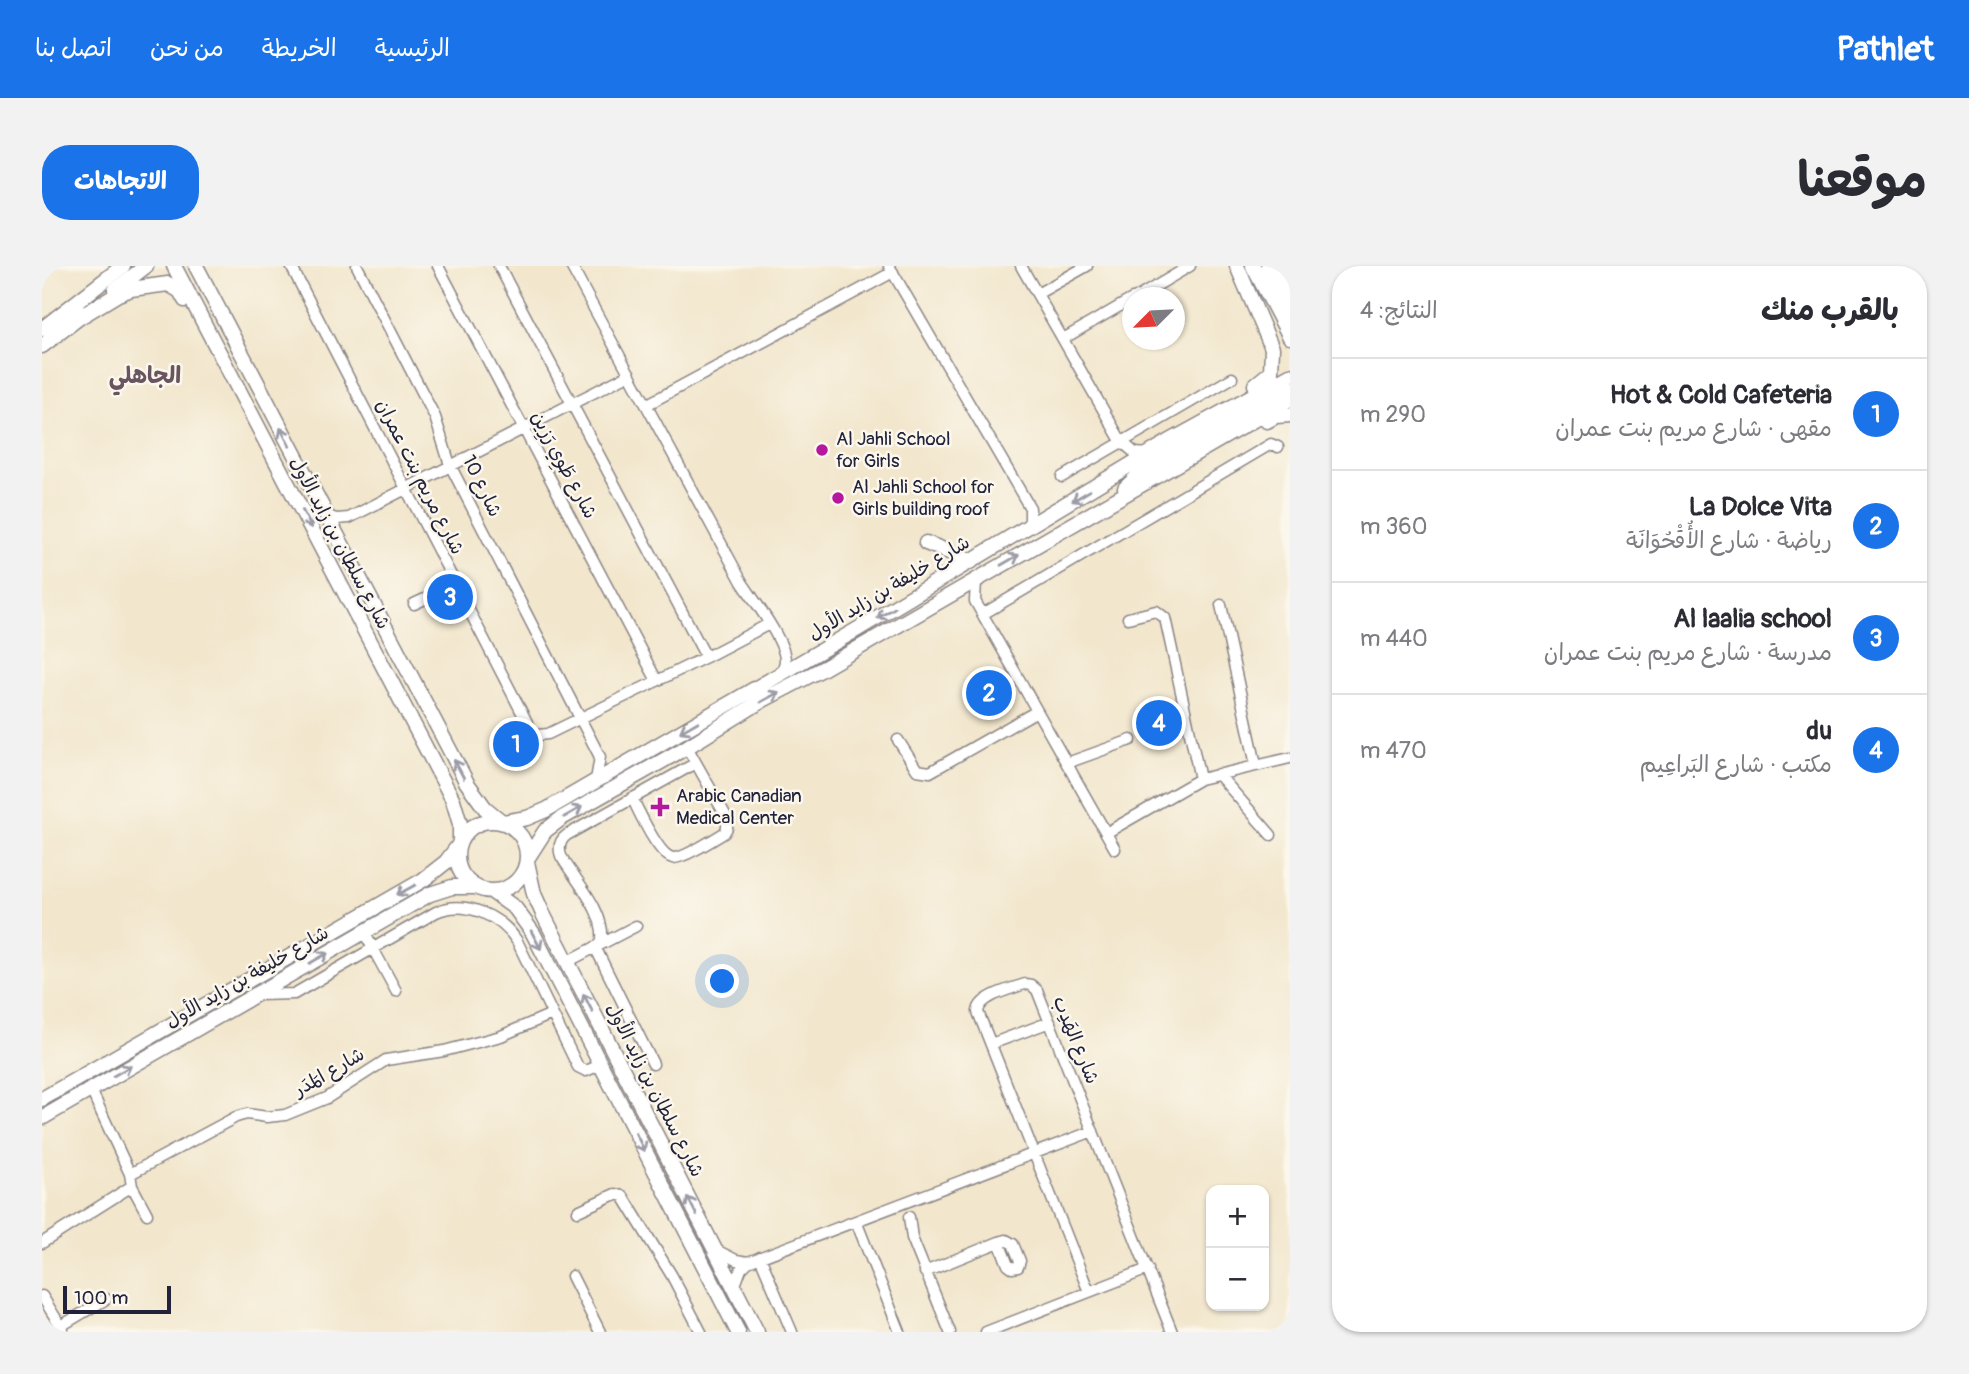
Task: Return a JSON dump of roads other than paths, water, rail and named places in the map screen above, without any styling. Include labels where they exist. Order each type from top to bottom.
[{"type":"main road","points":[[77,311],[90,286],[116,266]]},
{"type":"main road","points":[[42,346],[123,266]]},
{"type":"main road","points":[[77,311],[146,266]]},
{"type":"main road","name":"شارع سلطان بن زايد الأول","points":[[174,266],[449,793],[458,816],[459,844]]},
{"type":"main road","points":[[185,266],[223,332],[241,351]]},
{"type":"main road","name":"شارع سلطان بن زايد الأول","points":[[196,266],[467,783],[485,808],[502,821]]},
{"type":"main road","points":[[1112,501],[1142,472],[1290,379],[1270,329],[1237,266]]},
{"type":"main road","points":[[1165,444],[1196,419],[1260,382],[1271,372],[1272,348],[1237,266]]},
{"type":"main road","points":[[1253,266],[1290,337]]},
{"type":"main road","points":[[1268,266],[1290,310]]},
{"type":"main road","points":[[1281,266],[1290,276]]},
{"type":"main road","points":[[1281,266],[1290,285]]},
{"type":"main road","points":[[42,329],[122,291],[168,284],[180,291],[189,307],[207,328]]},
{"type":"main road","name":"شارع خليفة بن زايد الأول","points":[[502,821],[535,815],[803,661],[1165,444],[1290,379]]},
{"type":"main road","name":"شارع خليفة بن زايد الأول","points":[[527,861],[540,837],[552,824],[763,700],[824,668],[1290,399]]},
{"type":"main road","points":[[1147,482],[1182,469],[1276,416],[1290,415]]},
{"type":"main road","points":[[926,543],[972,561]]},
{"type":"main road","points":[[502,821],[520,835],[527,861],[521,875],[511,886],[491,891],[475,887],[459,870],[456,854],[459,844],[465,832],[478,823],[502,821]]},
{"type":"main road","name":"شارع خليفة بن زايد الأول","points":[[44,1097],[423,880],[446,862],[459,844]]},
{"type":"main road","name":"شارع سلطان بن زايد الأول","points":[[527,861],[538,904],[757,1332]]},
{"type":"main road","name":"شارع خليفة بن زايد الأول","points":[[42,1118],[438,891],[460,886],[475,887]]},
{"type":"main road","name":"شارع سلطان بن زايد الأول","points":[[491,891],[515,908],[528,924],[738,1332]]},
{"type":"street","name":"شارع مريم بنت عمران","points":[[290,266],[529,729],[535,734],[545,735],[581,719],[769,624]]},
{"type":"street","name":"شارع 10","points":[[357,266],[435,417],[450,465],[581,719]]},
{"type":"street","name":"شارع طَوِي رَزِين","points":[[438,266],[657,681]]},
{"type":"street","points":[[499,266],[706,657]]},
{"type":"street","points":[[571,266],[742,582],[769,624],[783,652],[785,664],[779,675]]},
{"type":"street","points":[[1021,266],[1123,443],[1129,462],[1123,471]]},
{"type":"street","points":[[1037,294],[1087,266]]},
{"type":"street","points":[[1153,287],[1189,266]]},
{"type":"street","points":[[646,405],[891,269],[1030,508],[1039,514],[1050,515]]},
{"type":"street","points":[[1063,339],[1122,305]]},
{"type":"street","points":[[326,516],[349,518],[630,374]]},
{"type":"street","points":[[1062,477],[1232,378]]},
{"type":"street","points":[[1123,443],[1138,454],[1151,454]]},
{"type":"street","points":[[983,614],[1271,444],[1278,447]]},
{"type":"street","points":[[1027,529],[1030,508]]},
{"type":"street","points":[[338,539],[341,527],[349,518]]},
{"type":"street","points":[[976,580],[975,601],[1115,849]]},
{"type":"street","points":[[414,604],[455,584]]},
{"type":"street","points":[[954,592],[975,601]]},
{"type":"street","points":[[1221,605],[1256,765]]},
{"type":"street","points":[[1128,618],[1153,611],[1161,613],[1165,618],[1200,779]]},
{"type":"street","points":[[783,652],[803,661]]},
{"type":"street","points":[[898,740],[917,770],[930,772],[1037,711]]},
{"type":"street","points":[[581,719],[600,757],[610,764],[622,765]]},
{"type":"street","points":[[1067,763],[1131,740]]},
{"type":"street","points":[[632,798],[659,848],[670,857],[680,857],[721,835],[727,828],[727,818],[687,747]]},
{"type":"street","points":[[596,780],[600,757]]},
{"type":"street","points":[[1106,833],[1200,779],[1290,758]]},
{"type":"street","points":[[653,1064],[598,946],[603,931],[601,922],[561,856],[560,844],[567,835],[696,763]]},
{"type":"street","points":[[1218,774],[1270,835]]},
{"type":"street","points":[[254,995],[294,995],[442,909],[459,908],[493,917],[507,928],[517,941],[578,1067],[586,1071],[600,1065]]},
{"type":"street","points":[[567,962],[636,926]]},
{"type":"street","points":[[364,932],[396,991]]},
{"type":"street","points":[[282,979],[283,995]]},
{"type":"street","name":"شارع الهَدِب","points":[[1088,1292],[979,1015],[980,1004],[984,1001],[1022,985],[1031,985],[1037,990],[1172,1332]]},
{"type":"street","name":"شارع المَدَر","points":[[130,1174],[236,1117],[247,1114],[267,1117],[285,1115],[327,1098],[386,1060],[434,1053],[488,1040],[517,1031],[552,1014]]},
{"type":"street","points":[[990,1044],[1050,1022]]},
{"type":"street","points":[[91,1090],[130,1174],[132,1186],[147,1214]]},
{"type":"street","points":[[734,1288],[741,1269],[748,1262],[1093,1131]]},
{"type":"street","points":[[42,1243],[132,1186]]},
{"type":"street","points":[[578,1211],[615,1194],[623,1196],[672,1276],[701,1332]]},
{"type":"street","points":[[909,1217],[912,1238],[950,1332]]},
{"type":"street","points":[[856,1221],[900,1332]]},
{"type":"street","points":[[925,1272],[999,1242]]},
{"type":"street","points":[[715,1249],[736,1260],[748,1262]]},
{"type":"street","points":[[760,1257],[792,1332]]},
{"type":"street","points":[[986,1332],[1148,1269]]},
{"type":"street","points":[[572,1276],[600,1332]]},
{"type":"street","points":[[42,1296],[63,1329],[106,1299]]},
{"type":"street","points":[[727,1310],[730,1332]]},
{"type":"place","name":"Al Jahli School for Girls","points":[[822,450]]},
{"type":"place","name":"Al Jahli School for Girls building roof","points":[[838,498]]},
{"type":"place","name":"Al laalia school","points":[[450,597]]},
{"type":"place","name":"La Dolce Vita","points":[[989,693]]},
{"type":"place","name":"du","points":[[1159,723]]},
{"type":"place","name":"Hot & Cold Cafeteria","points":[[516,744]]},
{"type":"place","name":"Arabic Canadian Medical Center","points":[[660,807]]},
{"type":"district","name":"الجاهلي","points":[[145,375]]}]
